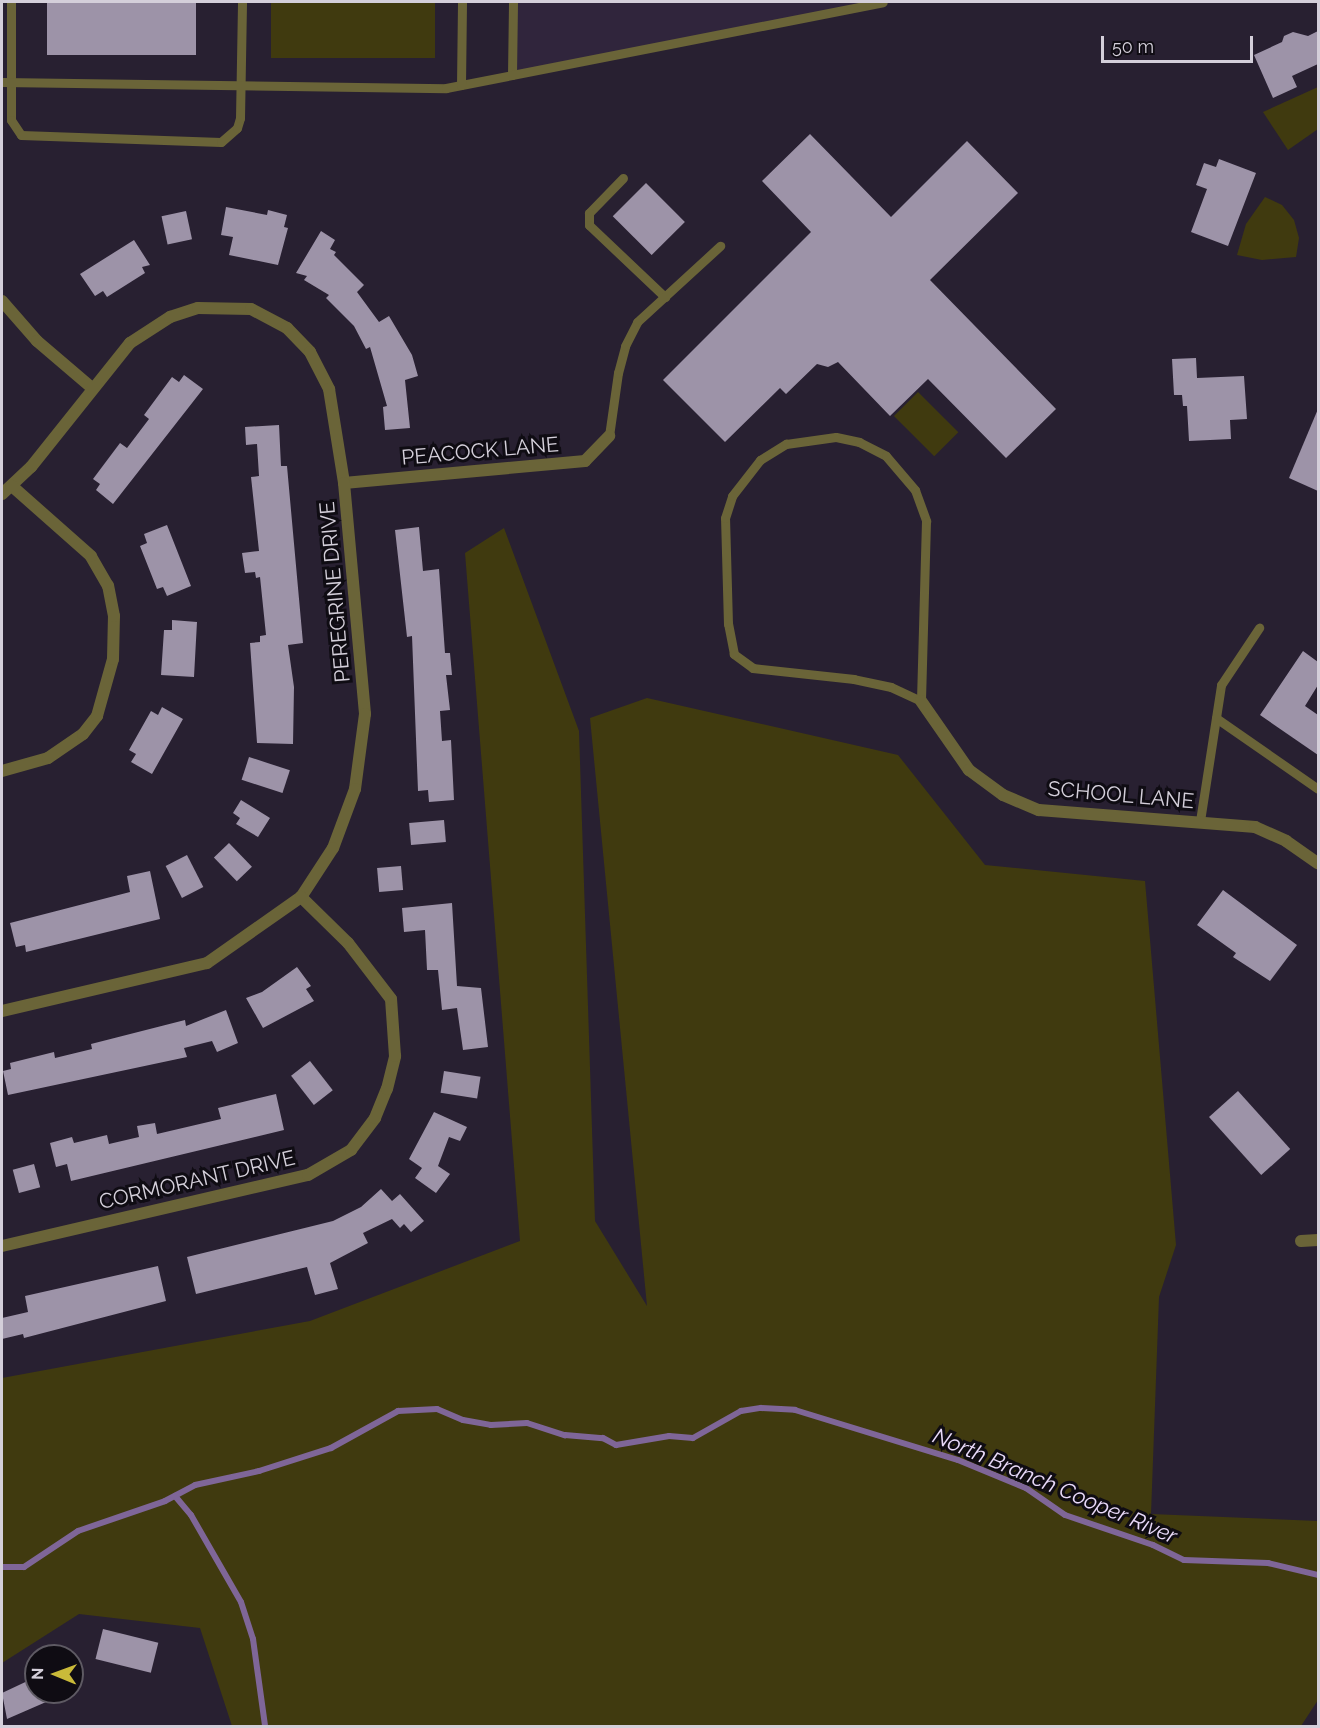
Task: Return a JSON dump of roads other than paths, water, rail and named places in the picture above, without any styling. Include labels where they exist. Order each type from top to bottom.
[{"type":"street","points":[[2,301],[37,341],[92,388]]},
{"type":"street","name":"PEREGRINE DRIVE","points":[[2,494],[12,486],[130,344],[170,317],[198,308],[251,309],[287,328],[310,352],[329,389],[344,483],[365,714],[355,789],[333,848],[301,897],[207,963],[2,1011]]},
{"type":"street","name":"PEACOCK LANE","points":[[344,483],[585,461],[609,436]]},
{"type":"street","points":[[2,771],[48,758],[83,734],[97,716],[113,659],[114,616],[108,586],[91,556],[12,486]]},
{"type":"street","name":"SCHOOL LANE","points":[[921,701],[953,752],[969,770],[1003,795],[1039,810],[1255,827],[1286,841],[1318,863]]},
{"type":"street","name":"CORMORANT DRIVE","points":[[2,1246],[308,1175],[351,1150],[375,1118],[387,1089],[395,1056],[391,999],[348,943],[301,897]]},
{"type":"street","points":[[1301,1241],[1318,1240]]},
{"type":"lane","points":[[11,2],[6,82],[13,126],[27,138],[221,142],[237,128],[242,85],[242,2]]},
{"type":"lane","points":[[461,85],[462,2]]},
{"type":"lane","points":[[512,75],[513,2]]},
{"type":"lane","points":[[6,82],[446,88],[883,2]]},
{"type":"lane","points":[[622,178],[589,213],[589,225],[665,297]]},
{"type":"lane","points":[[609,436],[625,346],[637,322],[720,246]]},
{"type":"lane","points":[[836,437],[859,442],[886,456],[915,490],[926,521],[921,701],[891,687],[854,680],[753,668],[734,654],[728,624],[725,518],[744,476],[760,460],[786,444],[802,439],[836,437]]},
{"type":"lane","points":[[1200,821],[1221,685],[1259,628]]},
{"type":"lane","points":[[1216,718],[1318,789]]},
{"type":"waterway","name":"North Branch Cooper River","points":[[2,1567],[24,1567],[78,1531],[165,1501],[195,1485],[259,1471],[331,1448],[398,1411],[437,1409],[463,1420],[491,1425],[527,1423],[565,1435],[603,1438],[616,1445],[669,1436],[693,1438],[741,1411],[761,1408],[795,1410],[958,1460],[1026,1488],[1065,1515],[1153,1545],[1184,1560],[1268,1563],[1318,1575]]},
{"type":"waterway","points":[[175,1496],[191,1515],[241,1602],[253,1639],[265,1726]]}]
